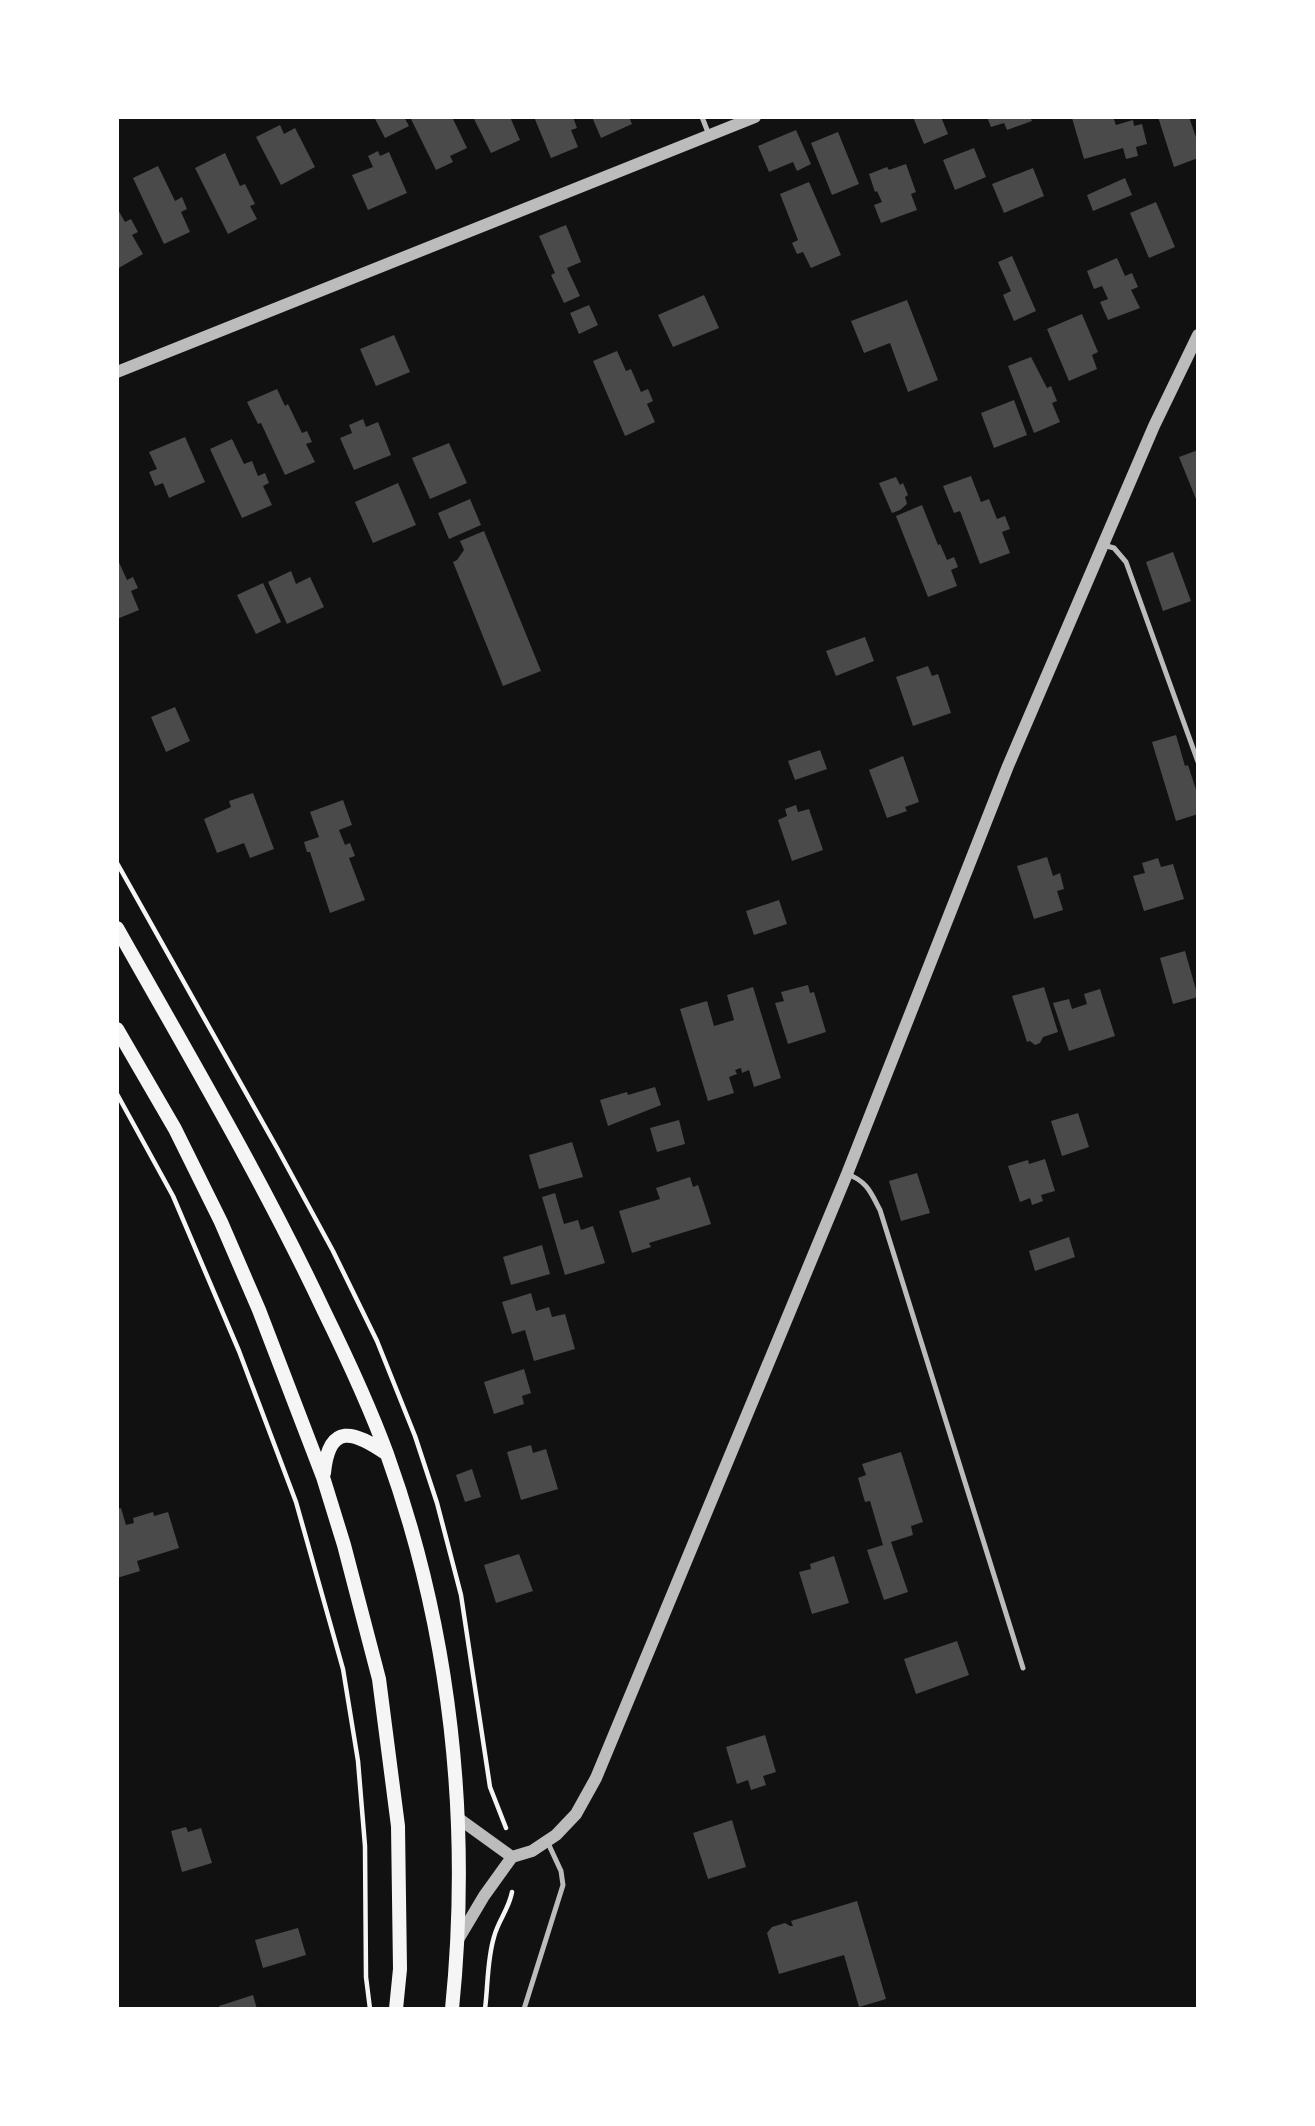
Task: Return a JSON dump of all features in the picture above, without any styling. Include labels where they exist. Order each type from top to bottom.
[{"type":"main road","points":[[117,928],[252,1166],[352,1369],[387,1454],[424,1574],[436,1624],[449,1705],[458,1818],[459,1938],[452,2009]]},
{"type":"main road","points":[[117,1029],[175,1129],[221,1222],[259,1310],[323,1478],[344,1545],[379,1679],[398,1826],[400,1969],[396,2009]]},
{"type":"main road","points":[[323,1478],[326,1452],[335,1439],[351,1434],[369,1441],[387,1454]]},
{"type":"street","points":[[117,372],[755,117]]},
{"type":"street","points":[[459,1938],[512,1857],[532,1852],[547,1842],[576,1814],[596,1778],[847,1174],[1008,766],[1154,426],[1198,335]]},
{"type":"street","points":[[458,1818],[512,1857]]},
{"type":"lane","points":[[702,117],[709,135]]},
{"type":"lane","points":[[1103,545],[1114,548],[1126,562],[1198,762]]},
{"type":"lane","points":[[847,1174],[860,1179],[880,1210],[1023,1668]]},
{"type":"lane","points":[[524,2009],[563,1885],[561,1871],[547,1842]]},
{"type":"path","points":[[117,1094],[173,1196],[240,1351],[296,1502],[340,1656],[359,1773],[365,1846],[366,1977],[370,2009]]},
{"type":"path","points":[[485,2009],[494,1934],[510,1904],[513,1882]]},
{"type":"building","points":[[374,117],[404,117],[409,126],[385,138]]},
{"type":"building","points":[[410,117],[452,117],[467,148],[450,156],[453,162],[436,170]]},
{"type":"building","points":[[473,117],[510,117],[520,140],[491,153]]},
{"type":"building","points":[[534,117],[573,117],[577,128],[571,130],[578,147],[551,158]]},
{"type":"building","points":[[592,117],[629,117],[632,124],[601,138]]},
{"type":"building","points":[[913,117],[941,117],[948,134],[924,144]]},
{"type":"building","points":[[987,117],[1030,117],[1032,121],[1007,130],[1004,123],[991,127]]},
{"type":"building","points":[[1113,117],[1116,125],[1133,120],[1134,126],[1142,124],[1147,144],[1136,147],[1138,156],[1126,159],[1123,148],[1084,159],[1072,118]]},
{"type":"building","points":[[1158,117],[1189,117],[1198,143],[1198,158],[1174,167]]},
{"type":"building","points":[[280,125],[284,134],[295,128],[315,167],[281,185],[256,137]]},
{"type":"building","points":[[796,130],[811,164],[797,171],[793,162],[769,172],[758,146]]},
{"type":"building","points":[[838,132],[859,184],[832,195],[811,143]]},
{"type":"building","points":[[974,148],[986,177],[955,190],[943,160]]},
{"type":"building","points":[[378,151],[380,156],[389,152],[407,193],[368,210],[352,175],[373,167],[368,156]]},
{"type":"building","points":[[225,153],[240,186],[245,184],[255,204],[250,206],[257,219],[228,234],[195,168]]},
{"type":"building","points":[[906,164],[916,192],[911,194],[917,210],[881,223],[874,205],[882,202],[877,191],[875,192],[869,174]]},
{"type":"building","points":[[158,166],[175,201],[182,197],[187,209],[181,212],[190,232],[164,244],[133,178]]},
{"type":"building","points":[[1033,168],[1044,196],[1004,213],[992,184]]},
{"type":"building","points":[[1125,178],[1132,195],[1093,211],[1087,195]]},
{"type":"building","points":[[809,182],[841,255],[811,268],[803,252],[797,254],[792,243],[798,240],[780,194]]},
{"type":"building","points":[[1156,202],[1175,247],[1149,258],[1130,213]]},
{"type":"building","points":[[117,208],[125,222],[131,219],[138,232],[132,235],[143,254],[117,269]]},
{"type":"building","points":[[566,225],[581,262],[567,268],[580,296],[564,303],[551,275],[555,273],[539,236]]},
{"type":"building","points":[[1012,256],[1036,311],[1014,321],[1003,295],[1011,291],[998,262]]},
{"type":"building","points":[[1117,258],[1125,276],[1132,273],[1138,287],[1131,290],[1140,308],[1108,320],[1100,302],[1108,299],[1102,286],[1094,289],[1087,271]]},
{"type":"building","points":[[704,295],[719,328],[673,347],[658,315]]},
{"type":"building","points":[[907,300],[938,380],[908,392],[890,343],[864,353],[851,321]]},
{"type":"building","points":[[589,305],[598,325],[579,334],[570,313]]},
{"type":"building","points":[[1082,314],[1098,352],[1092,355],[1097,369],[1069,381],[1047,329]]},
{"type":"building","points":[[394,335],[410,372],[376,386],[360,349]]},
{"type":"building","points":[[617,351],[626,371],[631,369],[641,392],[648,389],[653,401],[647,404],[655,422],[625,436],[593,361]]},
{"type":"building","points":[[1031,357],[1047,388],[1051,386],[1057,401],[1052,403],[1060,422],[1034,433],[1008,366]]},
{"type":"building","points":[[277,389],[285,406],[288,404],[302,433],[307,431],[312,442],[306,444],[315,462],[285,475],[261,423],[258,424],[247,402]]},
{"type":"building","points":[[1014,400],[1027,435],[994,448],[981,413]]},
{"type":"building","points":[[363,419],[366,427],[378,422],[391,455],[354,470],[340,438],[352,433],[349,425]]},
{"type":"building","points":[[185,437],[205,482],[169,498],[163,483],[155,486],[149,472],[157,469],[149,452]]},
{"type":"building","points":[[232,439],[244,464],[252,461],[258,476],[265,473],[269,483],[263,486],[272,505],[242,518],[210,449]]},
{"type":"building","points":[[449,443],[467,483],[430,499],[412,458]]},
{"type":"building","points":[[1198,450],[1198,504],[1179,457]]},
{"type":"building","points":[[971,476],[981,502],[989,499],[997,519],[1005,516],[1010,529],[1002,532],[1010,553],[980,564],[960,511],[954,513],[943,486]]},
{"type":"building","points":[[896,477],[900,485],[903,483],[908,495],[905,497],[907,504],[892,513],[879,483]]},
{"type":"building","points":[[398,483],[416,525],[373,543],[355,502]]},
{"type":"building","points":[[470,499],[481,525],[449,539],[438,513]]},
{"type":"building","points":[[922,505],[938,545],[940,544],[947,560],[954,557],[958,567],[951,570],[957,586],[928,597],[896,516]]},
{"type":"building","points":[[484,531],[541,671],[503,686],[453,562],[464,550],[460,541]]},
{"type":"building","points":[[1173,552],[1191,601],[1163,611],[1146,562]]},
{"type":"building","points":[[117,558],[127,580],[133,577],[138,588],[131,591],[139,610],[117,619]]},
{"type":"building","points":[[291,571],[296,584],[310,577],[324,607],[287,624],[268,582]]},
{"type":"building","points":[[263,583],[281,622],[256,634],[237,595]]},
{"type":"building","points":[[865,637],[874,661],[836,676],[826,651]]},
{"type":"building","points":[[928,666],[932,676],[938,674],[951,713],[913,726],[896,677]]},
{"type":"building","points":[[175,707],[190,741],[166,752],[151,717]]},
{"type":"building","points":[[1176,735],[1198,796],[1198,814],[1176,821],[1152,742]]},
{"type":"building","points":[[820,750],[827,769],[795,780],[788,761]]},
{"type":"building","points":[[903,756],[919,802],[905,807],[907,811],[887,818],[869,770]]},
{"type":"building","points":[[253,793],[274,849],[250,858],[244,843],[217,853],[204,819],[231,807],[229,801]]},
{"type":"building","points":[[343,800],[352,825],[339,830],[345,845],[350,843],[355,856],[349,858],[365,900],[330,913],[310,852],[307,852],[304,842],[319,837],[310,812]]},
{"type":"building","points":[[796,805],[798,812],[809,809],[823,850],[792,861],[778,820],[787,816],[785,809]]},
{"type":"building","points":[[1047,857],[1053,876],[1060,873],[1064,889],[1057,891],[1063,910],[1034,919],[1017,866]]},
{"type":"building","points":[[1158,858],[1161,867],[1173,864],[1184,899],[1144,911],[1133,876],[1145,873],[1142,863]]},
{"type":"building","points":[[779,900],[787,924],[754,935],[746,911]]},
{"type":"building","points":[[1185,951],[1198,997],[1173,1004],[1160,958]]},
{"type":"building","points":[[808,985],[810,993],[814,992],[826,1032],[788,1044],[775,1003],[784,1001],[781,992]]},
{"type":"building","points":[[753,987],[781,1078],[754,1087],[749,1070],[742,1073],[741,1068],[735,1070],[737,1074],[729,1077],[734,1093],[708,1101],[680,1009],[707,1001],[714,1026],[734,1020],[727,995]]},
{"type":"building","points":[[1044,987],[1058,1032],[1043,1037],[1040,1043],[1035,1045],[1027,1042],[1012,996]]},
{"type":"building","points":[[1100,989],[1115,1036],[1069,1051],[1053,1003],[1069,999],[1072,1009],[1087,1004],[1084,994]]},
{"type":"building","points":[[655,1087],[661,1105],[608,1126],[600,1100]]},
{"type":"building","points":[[1078,1113],[1089,1147],[1062,1156],[1051,1121]]},
{"type":"building","points":[[679,1120],[685,1144],[657,1152],[650,1128]]},
{"type":"building","points":[[572,1142],[583,1177],[539,1189],[529,1155]]},
{"type":"building","points":[[1045,1159],[1055,1191],[1041,1195],[1043,1201],[1032,1205],[1030,1198],[1020,1202],[1008,1166],[1028,1160],[1029,1164]]},
{"type":"building","points":[[917,1173],[930,1213],[901,1221],[889,1181]]},
{"type":"building","points":[[690,1177],[693,1187],[698,1185],[711,1224],[649,1243],[651,1247],[632,1253],[619,1211],[660,1199],[656,1188]]},
{"type":"building","points":[[555,1193],[564,1224],[578,1220],[581,1230],[593,1226],[605,1263],[565,1275],[542,1197]]},
{"type":"building","points":[[1069,1237],[1075,1257],[1035,1271],[1029,1251]]},
{"type":"building","points":[[542,1245],[550,1274],[511,1285],[503,1257]]},
{"type":"building","points":[[531,1293],[536,1311],[549,1307],[552,1317],[565,1314],[575,1349],[534,1361],[525,1330],[512,1334],[502,1302]]},
{"type":"building","points":[[524,1369],[531,1393],[522,1396],[524,1404],[494,1414],[484,1382]]},
{"type":"building","points":[[531,1445],[533,1453],[546,1449],[558,1489],[521,1500],[507,1452]]},
{"type":"building","points":[[901,1452],[923,1522],[911,1526],[913,1535],[891,1542],[908,1592],[884,1600],[867,1550],[883,1545],[870,1501],[865,1502],[858,1478],[866,1475],[862,1464]]},
{"type":"building","points":[[472,1469],[481,1497],[465,1502],[456,1475]]},
{"type":"building","points":[[121,1508],[126,1525],[134,1523],[133,1518],[153,1512],[154,1516],[168,1512],[179,1548],[137,1561],[140,1571],[117,1578],[117,1509]]},
{"type":"building","points":[[519,1554],[533,1591],[496,1603],[484,1565]]},
{"type":"building","points":[[834,1556],[849,1603],[812,1614],[799,1572],[811,1569],[810,1564]]},
{"type":"building","points":[[957,1641],[969,1675],[916,1694],[904,1659]]},
{"type":"building","points":[[765,1735],[776,1772],[763,1776],[766,1785],[751,1790],[748,1780],[737,1784],[726,1747]]},
{"type":"building","points":[[732,1820],[746,1867],[708,1879],[693,1833]]},
{"type":"building","points":[[186,1827],[188,1832],[201,1828],[212,1863],[182,1872],[171,1831]]},
{"type":"building","points":[[857,1901],[886,1999],[859,2007],[844,1955],[779,1974],[767,1933],[772,1927],[785,1923],[793,1926],[791,1921]]},
{"type":"building","points":[[298,1928],[306,1955],[263,1968],[255,1940]]},
{"type":"building","points":[[253,1995],[257,2009],[220,2009],[219,2006]]}]
